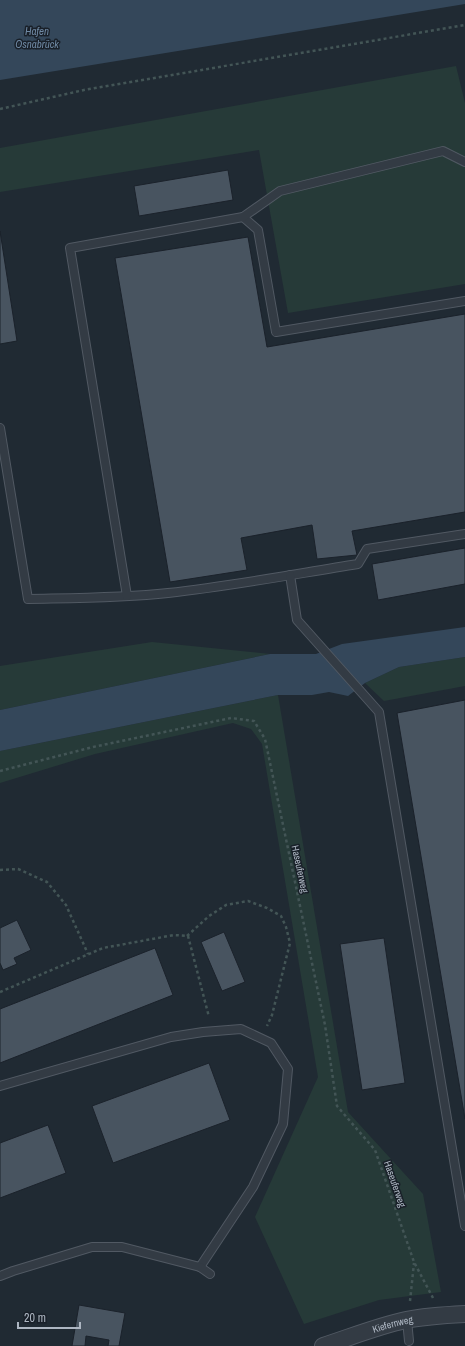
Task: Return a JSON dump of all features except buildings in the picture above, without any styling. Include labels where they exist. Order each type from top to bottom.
[{"type":"street","name":"Kiefernweg","points":[[323,1346],[377,1328],[407,1320],[437,1315],[465,1314]]},
{"type":"lane","points":[[127,596],[70,248],[243,218],[280,191],[443,151],[465,162]]},
{"type":"lane","points":[[243,218],[258,230],[276,332],[465,301]]},
{"type":"lane","points":[[0,428],[28,599],[127,596],[175,592],[358,564],[367,549],[465,534]]},
{"type":"lane","points":[[290,574],[297,620],[379,712],[465,1226]]},
{"type":"lane","points":[[0,1086],[171,1037],[212,1031],[241,1029],[270,1043],[288,1069],[282,1124],[253,1187],[200,1267]]},
{"type":"lane","points":[[0,1276],[92,1247],[122,1247],[200,1267],[210,1274]]},
{"type":"lane","points":[[407,1320],[409,1341]]},
{"type":"path","points":[[0,110],[84,90],[465,25]]},
{"type":"path","name":"Haseuferweg","points":[[0,771],[93,747],[231,718],[254,721],[265,739],[325,1025],[337,1106],[375,1150],[414,1262],[434,1301],[437,1315]]},
{"type":"path","points":[[0,870],[18,869],[47,882],[66,905],[88,954]]},
{"type":"path","points":[[187,937],[210,916],[226,905],[248,901],[267,908],[281,916],[286,927],[290,943],[272,1015],[260,1038]]},
{"type":"path","points":[[0,992],[102,948],[174,934],[187,937]]},
{"type":"path","points":[[187,937],[212,1031]]},
{"type":"path","name":"Haseuferweg","points":[[407,1320],[414,1262]]},
{"type":"green space","points":[[456,66],[465,103],[465,284],[288,313],[259,150],[0,192],[0,148]]},
{"type":"green space","points":[[152,642],[270,654],[0,710],[0,666]]},
{"type":"green space","points":[[465,657],[465,686],[384,701],[365,683],[399,667]]},
{"type":"green space","points":[[278,695],[348,1112],[423,1194],[441,1292],[379,1300],[304,1324],[255,1217],[318,1077],[262,744],[251,729],[233,723],[95,754],[0,783],[0,751]]},
{"type":"water","name":"Hafen Osnabrück","points":[[0,0],[465,0],[465,4],[0,80]]},
{"type":"water","points":[[465,627],[465,657],[399,667],[365,683],[348,696],[329,692],[312,695],[278,695],[0,751],[0,710],[270,654],[316,654],[342,644]]}]
